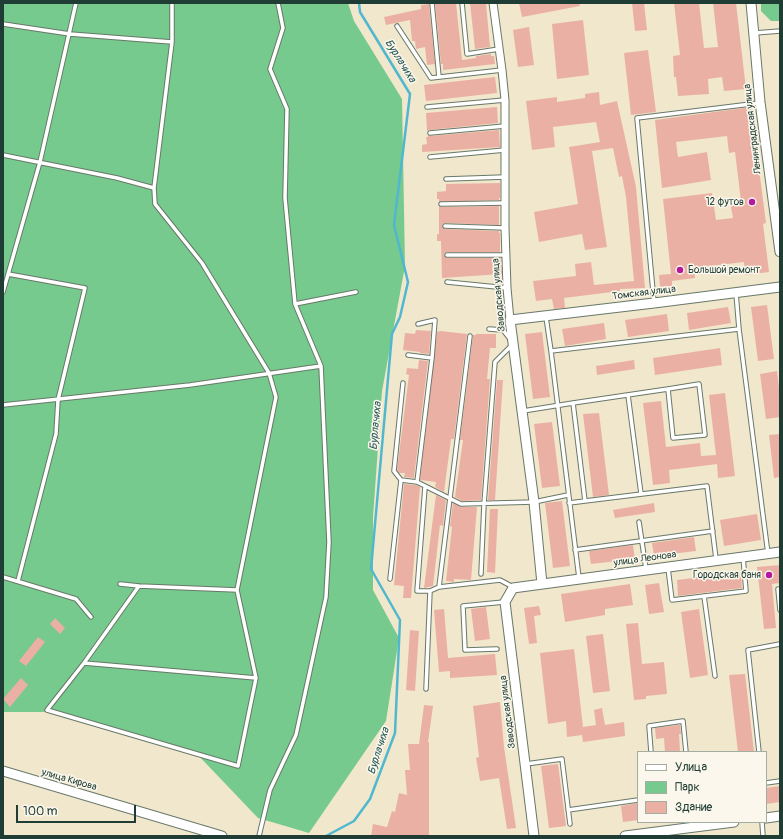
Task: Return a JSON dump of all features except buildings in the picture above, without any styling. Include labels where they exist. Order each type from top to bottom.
[{"type":"street","name":"Заводская улица","points":[[493,3],[505,100],[507,288],[534,502],[542,584]]},
{"type":"street","name":"Ленинградская улица","points":[[751,3],[760,102],[780,252]]},
{"type":"street","name":"Томская улица","points":[[510,320],[780,287]]},
{"type":"street","name":"улица Леонова","points":[[513,588],[780,552]]},
{"type":"street","points":[[505,602],[513,588]]},
{"type":"street","name":"Заводская улица","points":[[505,602],[534,836]]},
{"type":"street","name":"улица Кирова","points":[[3,772],[222,836]]},
{"type":"street","points":[[767,818],[780,816]]},
{"type":"street","points":[[625,836],[665,833],[692,825],[720,823]]},
{"type":"lane","points":[[3,292],[40,162],[76,3]]},
{"type":"lane","points":[[139,586],[47,710],[238,766],[256,678],[237,590],[276,397],[269,373],[202,263],[154,204],[154,188],[172,42],[172,3]]},
{"type":"lane","points":[[259,836],[270,790],[296,735],[326,597],[329,542],[321,366],[295,304],[285,198],[287,109],[270,69],[283,28],[278,3]]},
{"type":"lane","points":[[432,3],[439,77]]},
{"type":"lane","points":[[462,3],[467,54],[499,49]]},
{"type":"lane","points":[[3,24],[70,34],[172,42]]},
{"type":"lane","points":[[397,26],[431,78],[502,70]]},
{"type":"lane","points":[[754,34],[780,31]]},
{"type":"lane","points":[[427,107],[505,100]]},
{"type":"lane","points":[[654,303],[637,118],[760,102]]},
{"type":"lane","points":[[430,133],[506,126]]},
{"type":"lane","points":[[430,157],[506,150]]},
{"type":"lane","points":[[3,155],[117,178],[154,188]]},
{"type":"lane","points":[[446,179],[506,177]]},
{"type":"lane","points":[[441,204],[506,203]]},
{"type":"lane","points":[[445,226],[506,228]]},
{"type":"lane","points":[[447,255],[506,254]]},
{"type":"lane","points":[[8,274],[85,288],[58,400],[56,434],[18,581]]},
{"type":"lane","points":[[447,282],[507,288]]},
{"type":"lane","points":[[295,304],[356,292]]},
{"type":"lane","points":[[736,292],[739,329],[768,554]]},
{"type":"lane","points":[[546,315],[579,579]]},
{"type":"lane","points":[[417,482],[432,358],[435,320],[418,324]]},
{"type":"lane","points":[[481,574],[484,504],[495,362],[514,343],[503,330],[489,329]]},
{"type":"lane","points":[[551,351],[739,329]]},
{"type":"lane","points":[[439,587],[470,336]]},
{"type":"lane","points":[[408,355],[432,358]]},
{"type":"lane","points":[[3,405],[190,385],[321,366]]},
{"type":"lane","points":[[403,383],[394,471],[402,480],[417,482],[461,504],[534,502],[568,495]]},
{"type":"lane","points":[[522,411],[699,384],[705,435],[674,438],[668,389]]},
{"type":"lane","points":[[628,395],[641,494]]},
{"type":"lane","points":[[573,403],[585,501]]},
{"type":"lane","points":[[390,579],[402,480]]},
{"type":"lane","points":[[570,503],[706,486],[717,560]]},
{"type":"lane","points":[[425,487],[418,590],[430,591],[439,587],[500,580],[513,588]]},
{"type":"lane","points":[[639,522],[647,570]]},
{"type":"lane","points":[[575,550],[713,531]]},
{"type":"lane","points":[[668,567],[672,600],[746,591],[742,557]]},
{"type":"lane","points":[[3,577],[76,599],[91,617]]},
{"type":"lane","points":[[120,584],[237,590]]},
{"type":"lane","points":[[778,589],[780,610]]},
{"type":"lane","points":[[426,689],[430,591]]},
{"type":"lane","points":[[704,596],[715,676]]},
{"type":"lane","points":[[497,649],[465,650],[462,606],[505,602]]},
{"type":"lane","points":[[760,751],[748,650],[780,644]]},
{"type":"lane","points":[[84,662],[256,678]]},
{"type":"lane","points":[[651,751],[649,726],[683,721],[686,751]]},
{"type":"lane","points":[[525,764],[562,759],[570,824]]},
{"type":"lane","points":[[767,783],[780,782]]},
{"type":"lane","points":[[568,810],[637,800]]},
{"type":"lane","points":[[762,823],[763,836]]},
{"type":"green space","points":[[3,3],[348,3],[354,21],[402,99],[405,266],[382,391],[373,517],[373,590],[399,638],[386,721],[309,833],[258,818],[196,753],[58,712],[3,712]]},
{"type":"green space","points":[[761,3],[780,3],[780,21],[771,21],[761,11]]},
{"type":"waterway","name":"Бурлачиха","points":[[326,836],[354,821],[370,799],[395,733],[400,620],[371,569],[392,334],[400,317],[408,282],[394,225],[410,94],[360,12],[359,3]]},
{"type":"place","name":"12 футов","points":[[752,202]]},
{"type":"place","name":"Большой ремонт","points":[[680,270]]},
{"type":"place","name":"Городская баня","points":[[769,575]]}]
